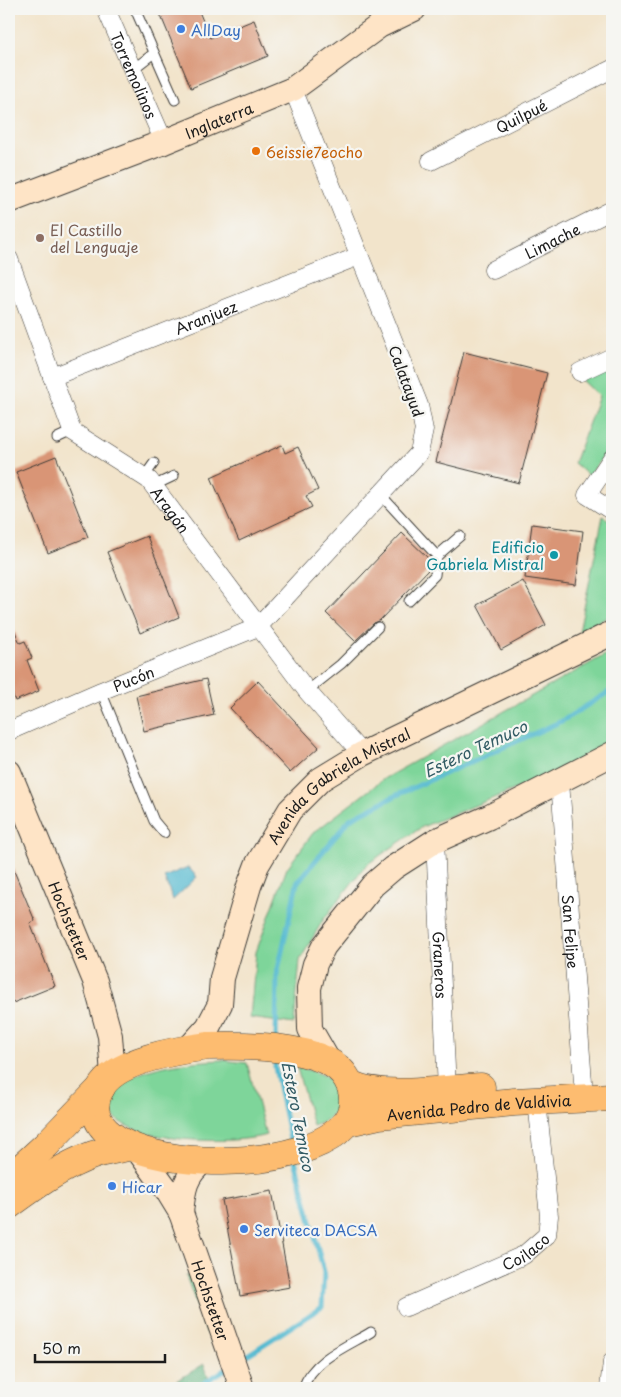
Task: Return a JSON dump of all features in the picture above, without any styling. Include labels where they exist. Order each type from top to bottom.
[{"type":"main road","name":"Inglaterra","points":[[9,201],[164,142],[293,89],[379,26],[414,9]]},
{"type":"main road","name":"Avenida Gabriela Mistral","points":[[190,1048],[208,1027],[220,1004],[222,978],[242,906],[257,865],[290,810],[322,779],[362,754],[612,633]]},
{"type":"main road","points":[[329,1062],[310,1029],[309,988],[315,964],[330,938],[373,885],[393,868],[435,841],[560,782],[612,754]]},
{"type":"main road","name":"Hochstetter","points":[[9,772],[95,981],[110,1036],[107,1081]]},
{"type":"main road","points":[[9,1179],[45,1146],[107,1081],[150,1058],[190,1048],[209,1046],[249,1047],[293,1051],[329,1062],[342,1072],[350,1084],[353,1104],[348,1122]]},
{"type":"main road","name":"Avenida Pedro de Valdivia","points":[[107,1081],[96,1102],[100,1120],[111,1137],[132,1148],[204,1161],[243,1160],[281,1155],[335,1136],[348,1122],[379,1114],[612,1097]]},
{"type":"main road","name":"Avenida Pedro de Valdivia","points":[[350,1084],[362,1090],[380,1092],[612,1081]]},
{"type":"main road","name":"Hochstetter","points":[[132,1148],[167,1190],[181,1213],[241,1385]]},
{"type":"main road","name":"Avenida Pedro de Valdivia","points":[[9,1205],[36,1185],[71,1164],[94,1155],[132,1148]]},
{"type":"main road","name":"Hochstetter","points":[[181,1213],[183,1192],[188,1177],[204,1161]]},
{"type":"street","name":"Torremolinos","points":[[106,9],[164,142]]},
{"type":"street","name":"Quilpué","points":[[431,161],[612,69]]},
{"type":"street","name":"Calatayud","points":[[258,628],[380,494],[420,453],[424,430],[419,406],[293,89]]},
{"type":"street","name":"Limache","points":[[493,270],[612,210]]},
{"type":"street","name":"Aranjuez","points":[[52,378],[359,256]]},
{"type":"street","name":"Aragón","points":[[9,258],[52,378],[64,435],[150,476],[258,628],[307,692],[362,754]]},
{"type":"street","points":[[580,372],[612,357]]},
{"type":"street","points":[[612,458],[587,495],[612,511]]},
{"type":"street","name":"Pucón","points":[[9,731],[101,690],[258,628]]},
{"type":"street","name":"San Felipe","points":[[560,782],[582,1082]]},
{"type":"street","name":"Graneros","points":[[435,841],[447,1089]]},
{"type":"street","name":"Coilaco","points":[[406,1307],[524,1255],[547,1235],[549,1216],[537,1101]]},
{"type":"street","points":[[609,1388],[612,1362]]},
{"type":"lane","points":[[135,9],[175,100]]},
{"type":"lane","points":[[132,70],[154,53]]},
{"type":"lane","points":[[150,476],[174,476]]},
{"type":"lane","points":[[380,494],[437,556]]},
{"type":"lane","points":[[409,601],[435,576],[437,556],[460,536]]},
{"type":"lane","points":[[307,692],[341,664],[378,627]]},
{"type":"lane","points":[[101,690],[154,821],[164,833]]},
{"type":"lane","points":[[303,1388],[309,1374],[325,1358],[371,1332]]},
{"type":"green space","points":[[612,367],[612,444],[589,476],[574,463],[599,396],[582,380]]},
{"type":"green space","points":[[603,516],[612,522],[612,615],[579,632]]},
{"type":"green space","points":[[612,651],[612,743],[560,771],[422,827],[366,865],[323,920],[300,960],[294,1024],[250,1018],[256,952],[287,868],[313,833],[385,778]]},
{"type":"green space","points":[[222,1060],[247,1063],[266,1135],[210,1141],[163,1137],[142,1132],[125,1125],[111,1113],[107,1102],[115,1090],[127,1080],[141,1073],[174,1064]]},
{"type":"green space","points":[[297,1068],[320,1074],[340,1088],[339,1102],[334,1112],[330,1117],[313,1126]]},
{"type":"green space","points":[[193,1274],[218,1347],[206,1331],[186,1276]]},
{"type":"green space","points":[[204,1364],[212,1388],[165,1388]]},
{"type":"water","points":[[188,867],[197,877],[173,900],[164,877]]},
{"type":"building","points":[[158,9],[198,9],[210,38],[254,20],[268,56],[191,88]]},
{"type":"building","points":[[464,352],[547,373],[519,483],[436,462]]},
{"type":"building","points":[[282,445],[285,453],[298,447],[318,490],[306,496],[312,507],[239,541],[211,477]]},
{"type":"building","points":[[56,456],[88,537],[48,553],[16,472]]},
{"type":"building","name":"Edificio Gabriela Mistral","points":[[532,524],[583,531],[576,585],[525,578]]},
{"type":"building","points":[[402,533],[430,560],[429,569],[379,621],[374,623],[355,641],[326,613]]},
{"type":"building","points":[[147,536],[179,617],[140,633],[107,552]]},
{"type":"building","name":"Edificio Gabriela Mistral","points":[[523,581],[546,625],[501,650],[477,605]]},
{"type":"building","points":[[9,618],[20,643],[25,641],[32,658],[27,660],[39,691],[15,701],[9,685]]},
{"type":"building","points":[[206,679],[214,715],[144,731],[136,696]]},
{"type":"building","points":[[258,681],[319,747],[290,773],[230,708]]},
{"type":"building","points":[[9,859],[35,921],[30,923],[55,986],[13,1003],[9,994]]},
{"type":"building","points":[[272,1191],[290,1287],[240,1296],[222,1200]]},
{"type":"waterway","name":"Estero Temuco","points":[[276,1041],[277,974],[297,883],[350,819],[397,795],[562,721],[612,690]]},
{"type":"waterway","name":"Estero Temuco","points":[[276,1057],[275,1067],[291,1144]]},
{"type":"waterway","name":"Estero Temuco","points":[[238,1361],[322,1307],[324,1272],[295,1160]]},
{"type":"waterway","name":"Estero Temuco","points":[[196,1388],[229,1367]]},
{"type":"place","name":"AllDay","points":[[181,29]]},
{"type":"place","name":"6eissie7eocho","points":[[256,151]]},
{"type":"place","name":"El Castillo del Lenguaje","points":[[40,238]]},
{"type":"place","name":"Edificio Gabriela Mistral","points":[[554,555]]},
{"type":"place","name":"Hicar","points":[[112,1186]]},
{"type":"place","name":"Serviteca DACSA","points":[[244,1229]]}]
